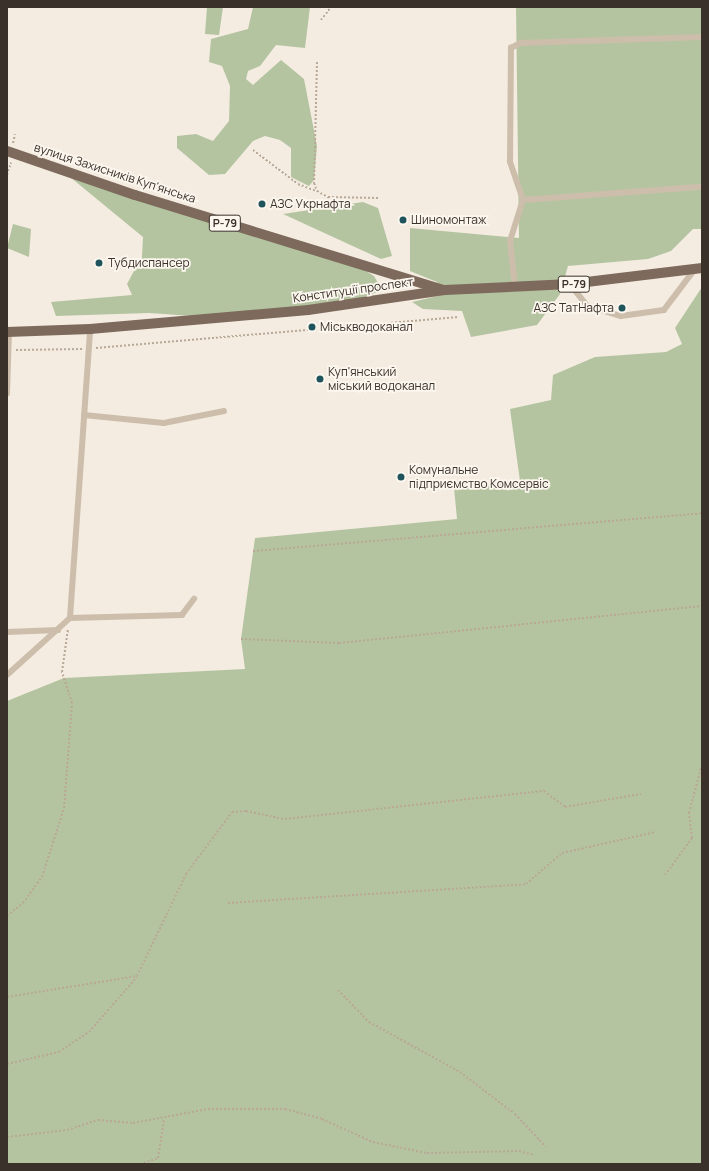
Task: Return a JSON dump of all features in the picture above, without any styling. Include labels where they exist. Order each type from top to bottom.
[{"type":"main road","name":"вулиця Захисників Куп'янська","points":[[7,151],[135,195],[445,290]]},
{"type":"main road","name":"Конституції проспект","points":[[8,332],[90,329],[308,310],[445,290],[570,284],[699,268]]},
{"type":"lane","points":[[514,287],[510,242],[523,200],[510,162],[511,48],[521,43],[702,37]]},
{"type":"lane","points":[[523,200],[702,187]]},
{"type":"lane","points":[[570,284],[588,306],[621,316],[664,310],[699,268]]},
{"type":"lane","points":[[7,675],[70,618],[90,329]]},
{"type":"lane","points":[[7,394],[10,350],[8,332]]},
{"type":"lane","points":[[84,415],[164,423],[224,411]]},
{"type":"lane","points":[[70,618],[182,615],[194,599]]},
{"type":"lane","points":[[7,632],[58,630]]},
{"type":"path","points":[[321,20],[331,7]]},
{"type":"path","points":[[317,62],[314,183],[317,191],[324,195]]},
{"type":"path","points":[[253,150],[298,184],[324,195],[379,198]]},
{"type":"path","points":[[10,350],[89,349],[459,317]]},
{"type":"path","points":[[253,551],[702,513]]},
{"type":"path","points":[[241,639],[339,643],[702,606]]},
{"type":"path","points":[[7,916],[23,903],[42,878],[64,808],[72,703],[62,672],[70,618]]},
{"type":"path","points":[[665,875],[692,838],[690,813],[702,764]]},
{"type":"path","points":[[7,1064],[58,1052],[89,1032],[137,976],[186,874],[232,812],[246,811],[285,819],[544,792],[565,807],[641,794]]},
{"type":"path","points":[[228,903],[526,884],[562,853],[656,832]]},
{"type":"path","points":[[7,997],[137,976]]},
{"type":"path","points":[[338,990],[369,1022],[472,1081],[515,1114],[546,1147]]},
{"type":"path","points":[[7,1137],[67,1130],[98,1120],[133,1123],[164,1119],[208,1109],[285,1109],[322,1119],[374,1142],[427,1153],[519,1151],[534,1155]]},
{"type":"path","points":[[140,1164],[158,1158],[164,1119]]},
{"type":"green space","points":[[207,7],[223,7],[219,35],[205,34]]},
{"type":"green space","points":[[253,7],[310,7],[305,48],[276,45],[260,66],[248,71],[246,79],[253,85],[281,60],[304,79],[317,146],[314,180],[309,186],[291,177],[291,148],[280,140],[265,136],[253,141],[225,174],[209,175],[177,148],[177,136],[196,134],[213,141],[229,121],[230,86],[222,66],[209,62],[211,39],[248,29]]},
{"type":"green space","points":[[516,7],[702,7],[702,229],[693,229],[671,251],[648,259],[568,266],[560,294],[537,325],[471,337],[462,311],[423,309],[412,302],[442,295],[437,282],[410,271],[410,228],[519,238]]},
{"type":"green space","points":[[70,177],[360,267],[374,276],[382,290],[356,300],[206,317],[149,313],[56,316],[51,302],[132,295],[127,284],[142,256],[143,237]]},
{"type":"green space","points":[[363,202],[378,208],[392,256],[381,259],[283,214]]},
{"type":"green space","points":[[13,224],[31,229],[29,257],[7,248]]},
{"type":"green space","points":[[702,287],[702,1164],[7,1164],[7,701],[64,678],[245,669],[241,639],[255,538],[457,519],[454,488],[520,481],[510,409],[551,400],[553,375],[595,357],[666,352],[682,344],[675,328]]},
{"type":"place","name":"АЗС Укрнафта","points":[[262,204]]},
{"type":"place","name":"Шиномонтаж","points":[[403,220]]},
{"type":"place","name":"Тубдиспансер","points":[[99,263]]},
{"type":"place","name":"АЗС ТатНафта","points":[[622,308]]},
{"type":"place","name":"Міськводоканал","points":[[312,327]]},
{"type":"place","name":"Куп'янський міський водоканал","points":[[320,379]]},
{"type":"place","name":"Комунальне пiдприємство Комсервiс","points":[[401,477]]}]
